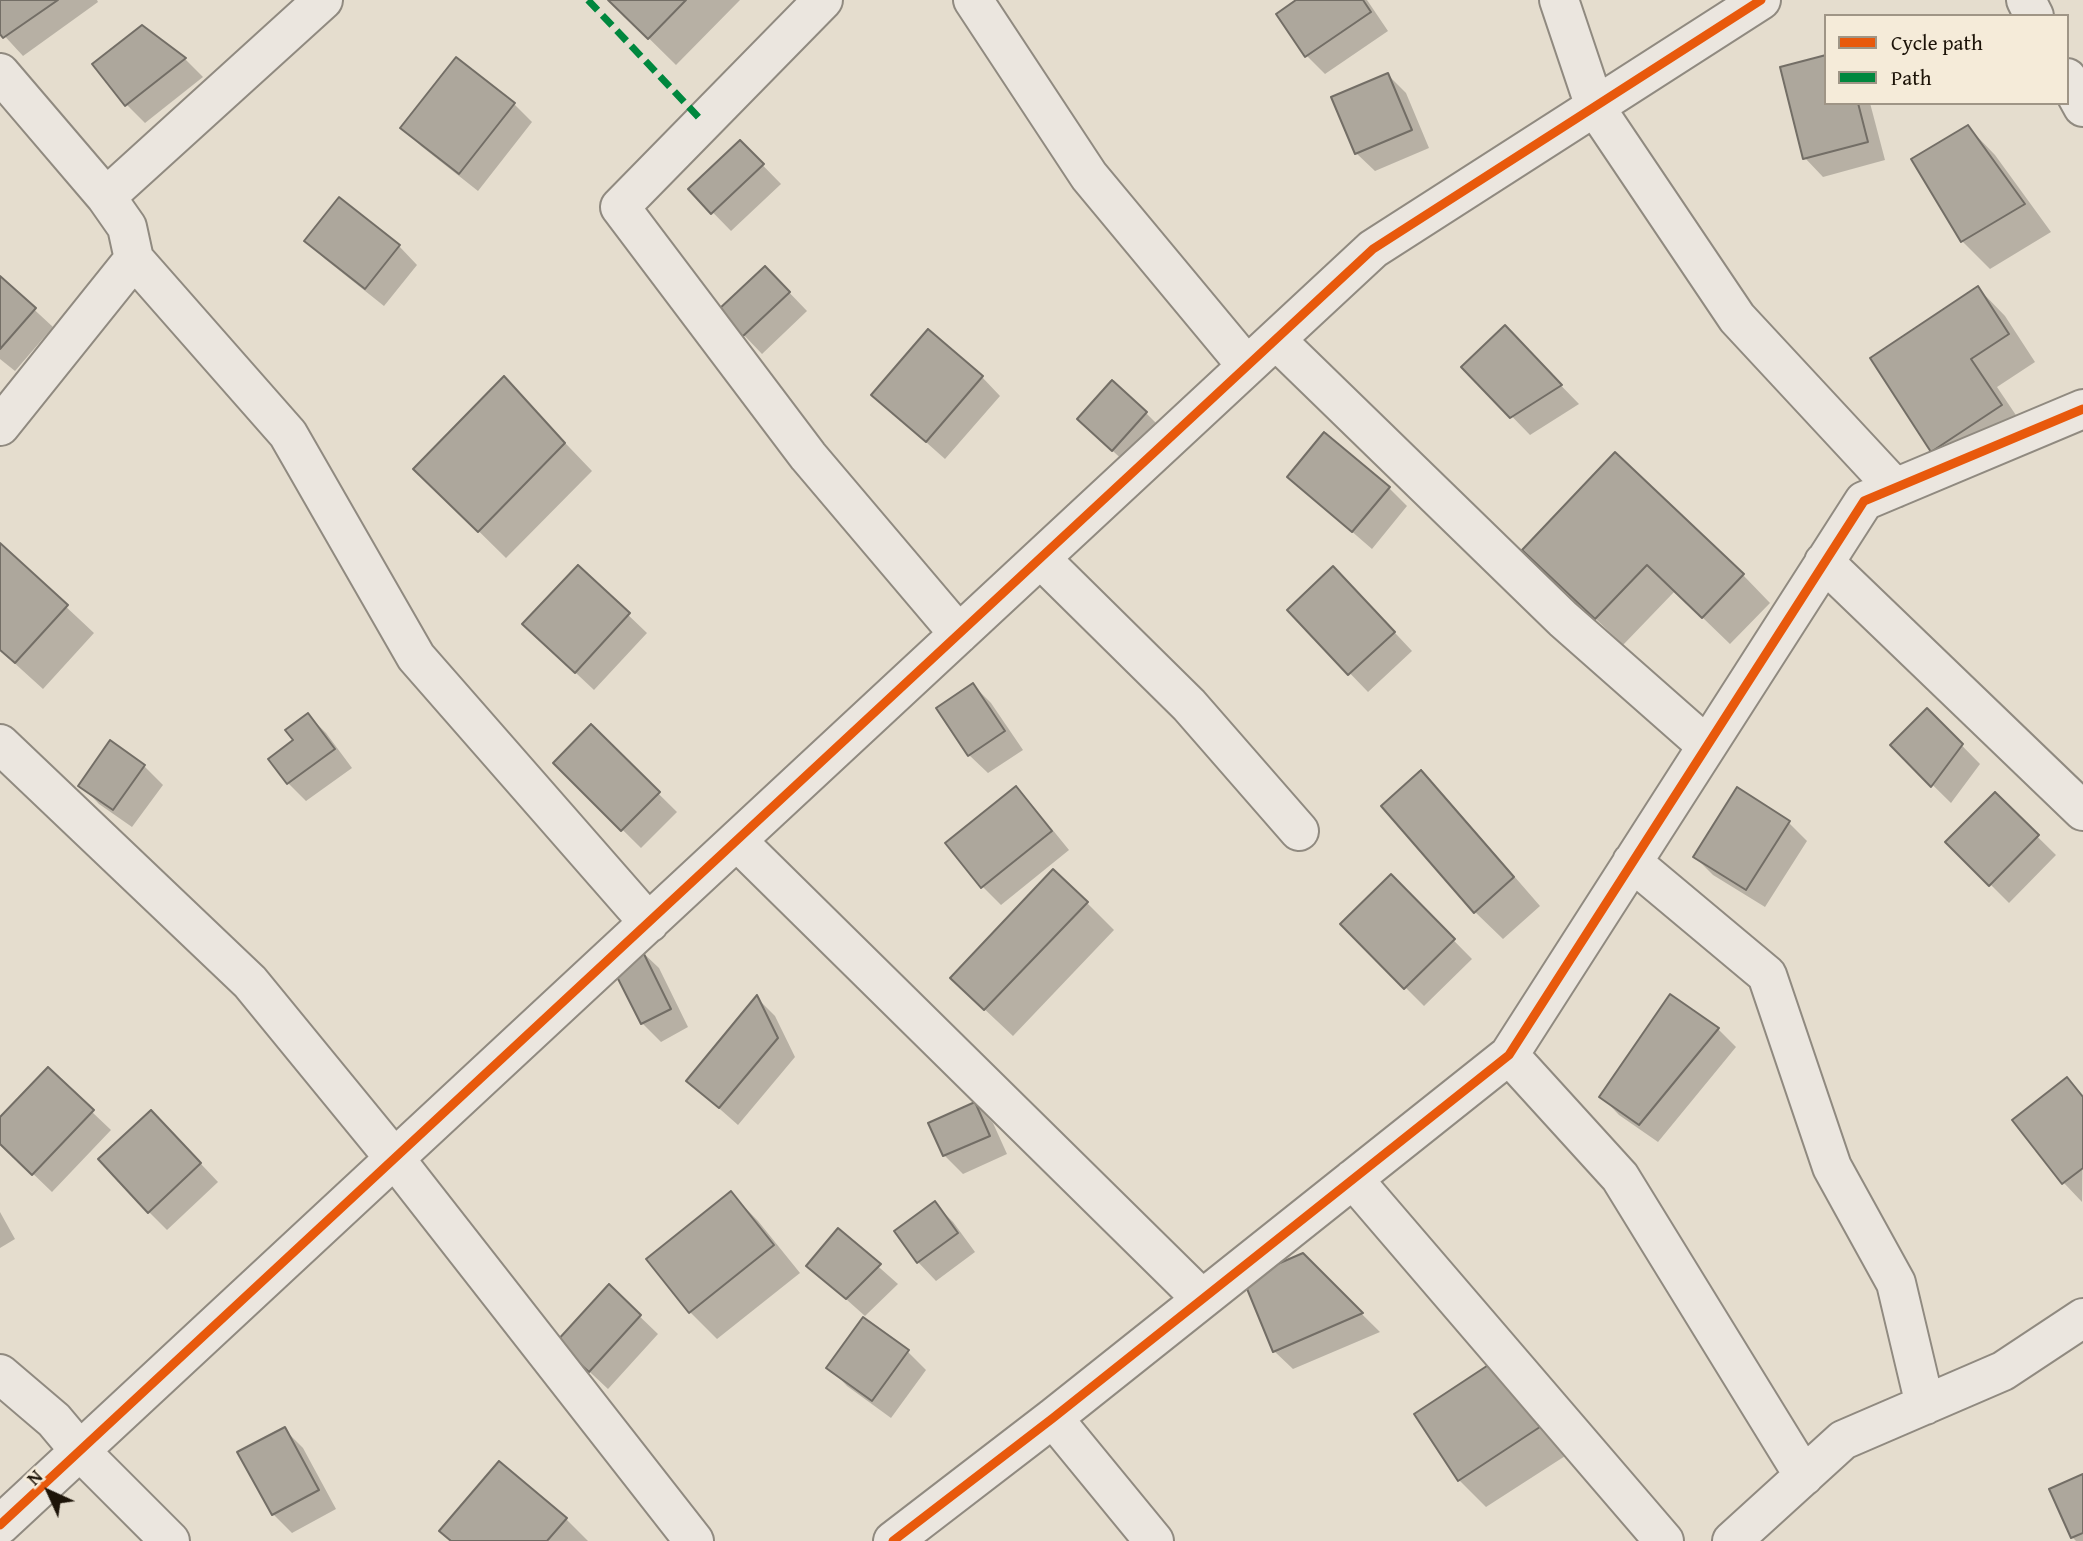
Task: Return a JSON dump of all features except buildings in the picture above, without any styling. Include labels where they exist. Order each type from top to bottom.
[{"type":"street","points":[[106,197],[323,0]]},
{"type":"street","points":[[823,0],[620,207],[808,456],[959,634]]},
{"type":"street","points":[[973,0],[1089,176],[1247,366]]},
{"type":"street","points":[[1559,0],[1595,107],[1737,318],[1895,488]]},
{"type":"street","points":[[0,1525],[1373,250],[1761,0]]},
{"type":"street","points":[[0,73],[106,197],[127,227],[134,259],[288,434],[416,657],[649,923]]},
{"type":"street","points":[[2069,82],[2083,107]]},
{"type":"street","points":[[0,426],[134,259]]},
{"type":"street","points":[[1276,340],[1563,619],[1707,746]]},
{"type":"street","points":[[893,1541],[1053,1418],[1509,1055],[1864,501],[2083,409]]},
{"type":"street","points":[[1041,559],[1189,705],[1299,831]]},
{"type":"street","points":[[1824,562],[2083,811]]},
{"type":"street","points":[[0,744],[250,982],[395,1159],[694,1541]]},
{"type":"street","points":[[737,841],[1202,1299]]},
{"type":"street","points":[[1632,862],[1767,975],[1832,1167],[1896,1283],[1925,1405]]},
{"type":"street","points":[[1509,1055],[1620,1177],[1804,1476]]},
{"type":"street","points":[[1353,1179],[1664,1541]]},
{"type":"street","points":[[1732,1541],[1843,1440],[2003,1371],[2083,1318]]},
{"type":"street","points":[[0,1374],[54,1420],[80,1451],[170,1541]]},
{"type":"street","points":[[1053,1418],[1154,1541]]},
{"type":"marked path","points":[[588,0],[703,122]]},
{"type":"cycle path","points":[[0,1525],[1373,249],[1761,0]]},
{"type":"cycle path","points":[[893,1541],[1053,1418],[1509,1055],[1864,501],[2083,409]]}]
